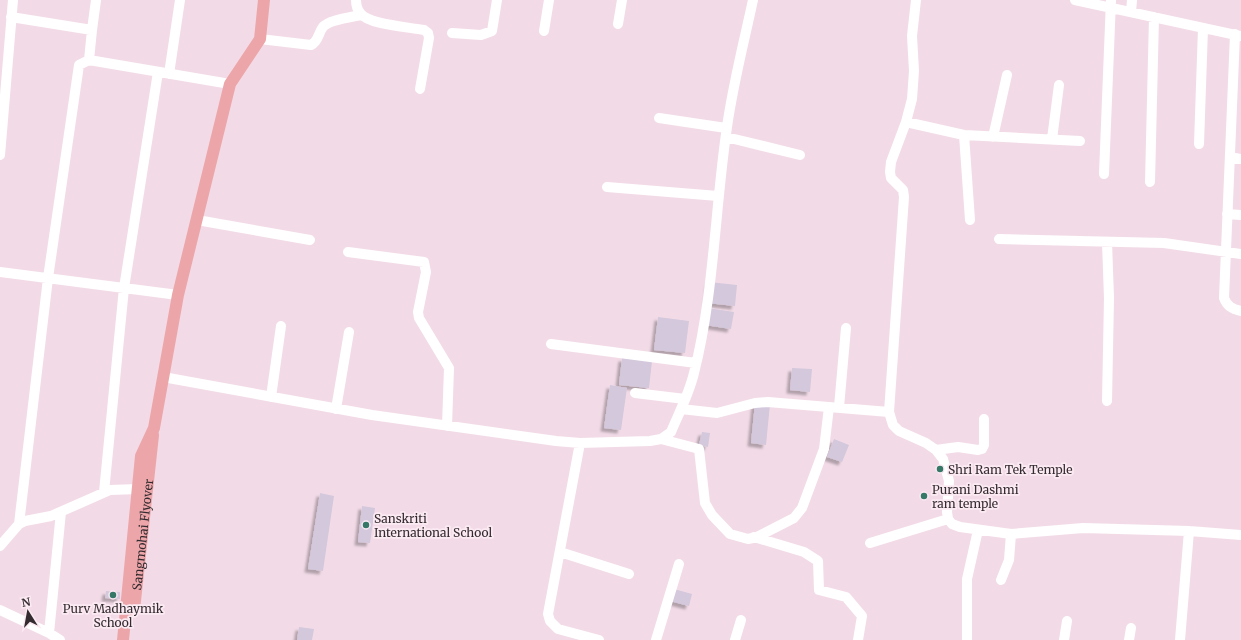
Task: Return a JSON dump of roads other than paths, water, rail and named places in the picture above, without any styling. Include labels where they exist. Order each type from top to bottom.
[{"type":"main road","points":[[123,640],[141,456],[154,428],[178,295],[230,84],[260,39],[264,0]]},
{"type":"main road","name":"Sangmohai Flyover","points":[[130,640],[152,457],[154,428]]},
{"type":"street","points":[[0,155],[13,0]]},
{"type":"street","points":[[89,60],[96,0]]},
{"type":"street","points":[[104,492],[124,288],[163,73],[180,0]]},
{"type":"street","points":[[356,0],[356,7],[361,15],[373,21],[424,30],[428,33],[429,38],[420,89]]},
{"type":"street","points":[[452,33],[487,35],[492,31],[497,0]]},
{"type":"street","points":[[544,31],[550,0]]},
{"type":"street","points":[[618,24],[622,0]]},
{"type":"street","points":[[661,439],[670,432],[681,409],[696,363],[709,282],[718,196],[732,92],[753,0]]},
{"type":"street","points":[[916,0],[912,36],[913,85],[906,122],[891,162],[890,172],[891,178],[903,190],[904,197],[889,412],[893,425],[899,431],[926,442],[936,450],[943,459],[949,481],[948,519],[952,524],[960,527],[1011,534],[1083,528],[1189,531],[1241,535]]},
{"type":"street","points":[[1075,0],[1111,4],[1131,12],[1238,35],[1227,214],[1224,298],[1226,304],[1241,312]]},
{"type":"street","points":[[1131,12],[1132,0]]},
{"type":"street","points":[[1104,174],[1111,4]]},
{"type":"street","points":[[260,39],[311,45],[316,42],[323,26],[328,23],[361,15]]},
{"type":"street","points":[[11,17],[92,30]]},
{"type":"street","points":[[1150,182],[1154,17]]},
{"type":"street","points":[[1199,144],[1203,28]]},
{"type":"street","points":[[19,524],[48,278],[79,64],[89,60],[230,84]]},
{"type":"street","points":[[993,137],[1007,75]]},
{"type":"street","points":[[1052,139],[1059,86]]},
{"type":"street","points":[[659,118],[726,133],[800,155]]},
{"type":"street","points":[[906,122],[964,135],[1080,141]]},
{"type":"street","points":[[964,135],[970,220]]},
{"type":"street","points":[[1230,158],[1241,159]]},
{"type":"street","points":[[607,187],[718,196]]},
{"type":"street","points":[[1227,214],[1241,215]]},
{"type":"street","points":[[197,220],[310,240]]},
{"type":"street","points":[[999,239],[1164,243],[1241,254]]},
{"type":"street","points":[[1107,242],[1110,298],[1107,401]]},
{"type":"street","points":[[348,252],[420,260],[424,262],[426,272],[418,312],[419,318],[450,368],[447,426]]},
{"type":"street","points":[[0,272],[178,295]]},
{"type":"street","points":[[271,397],[281,326]]},
{"type":"street","points":[[754,537],[794,518],[802,508],[824,449],[834,407],[846,328]]},
{"type":"street","points":[[336,409],[349,332]]},
{"type":"street","points":[[551,344],[696,363]]},
{"type":"street","points":[[163,377],[336,409],[447,426],[580,443],[650,441],[661,439],[699,449],[705,503],[712,515],[730,534],[739,538],[754,537],[804,552],[818,561],[819,590],[846,597],[862,616],[858,640]]},
{"type":"street","points":[[635,393],[685,398]]},
{"type":"street","points":[[681,409],[717,413],[758,402],[889,412]]},
{"type":"street","points":[[936,450],[958,447],[978,450],[982,448],[984,445],[984,419]]},
{"type":"street","points":[[580,443],[548,614],[553,626],[571,637],[599,640]]},
{"type":"street","points":[[0,546],[19,524],[25,520],[51,516],[104,492],[117,489],[138,489]]},
{"type":"street","points":[[49,633],[61,512]]},
{"type":"street","points":[[870,543],[948,519]]},
{"type":"street","points":[[967,640],[967,579],[978,530]]},
{"type":"street","points":[[1180,640],[1189,531]]},
{"type":"street","points":[[1001,580],[1009,560],[1011,534]]},
{"type":"street","points":[[560,552],[629,574]]},
{"type":"street","points":[[656,640],[679,564]]},
{"type":"street","points":[[0,610],[49,633],[60,640]]},
{"type":"street","points":[[736,640],[741,620]]},
{"type":"street","points":[[1064,640],[1067,621]]},
{"type":"street","points":[[1129,640],[1131,628]]},
{"type":"place","name":"Shri Ram Tek Temple","points":[[940,469]]},
{"type":"place","name":"Purani Dashmi ram temple","points":[[924,496]]},
{"type":"place","name":"Sanskriti International School","points":[[366,525]]},
{"type":"place","name":"Purv Madhaymik School","points":[[113,595]]}]
